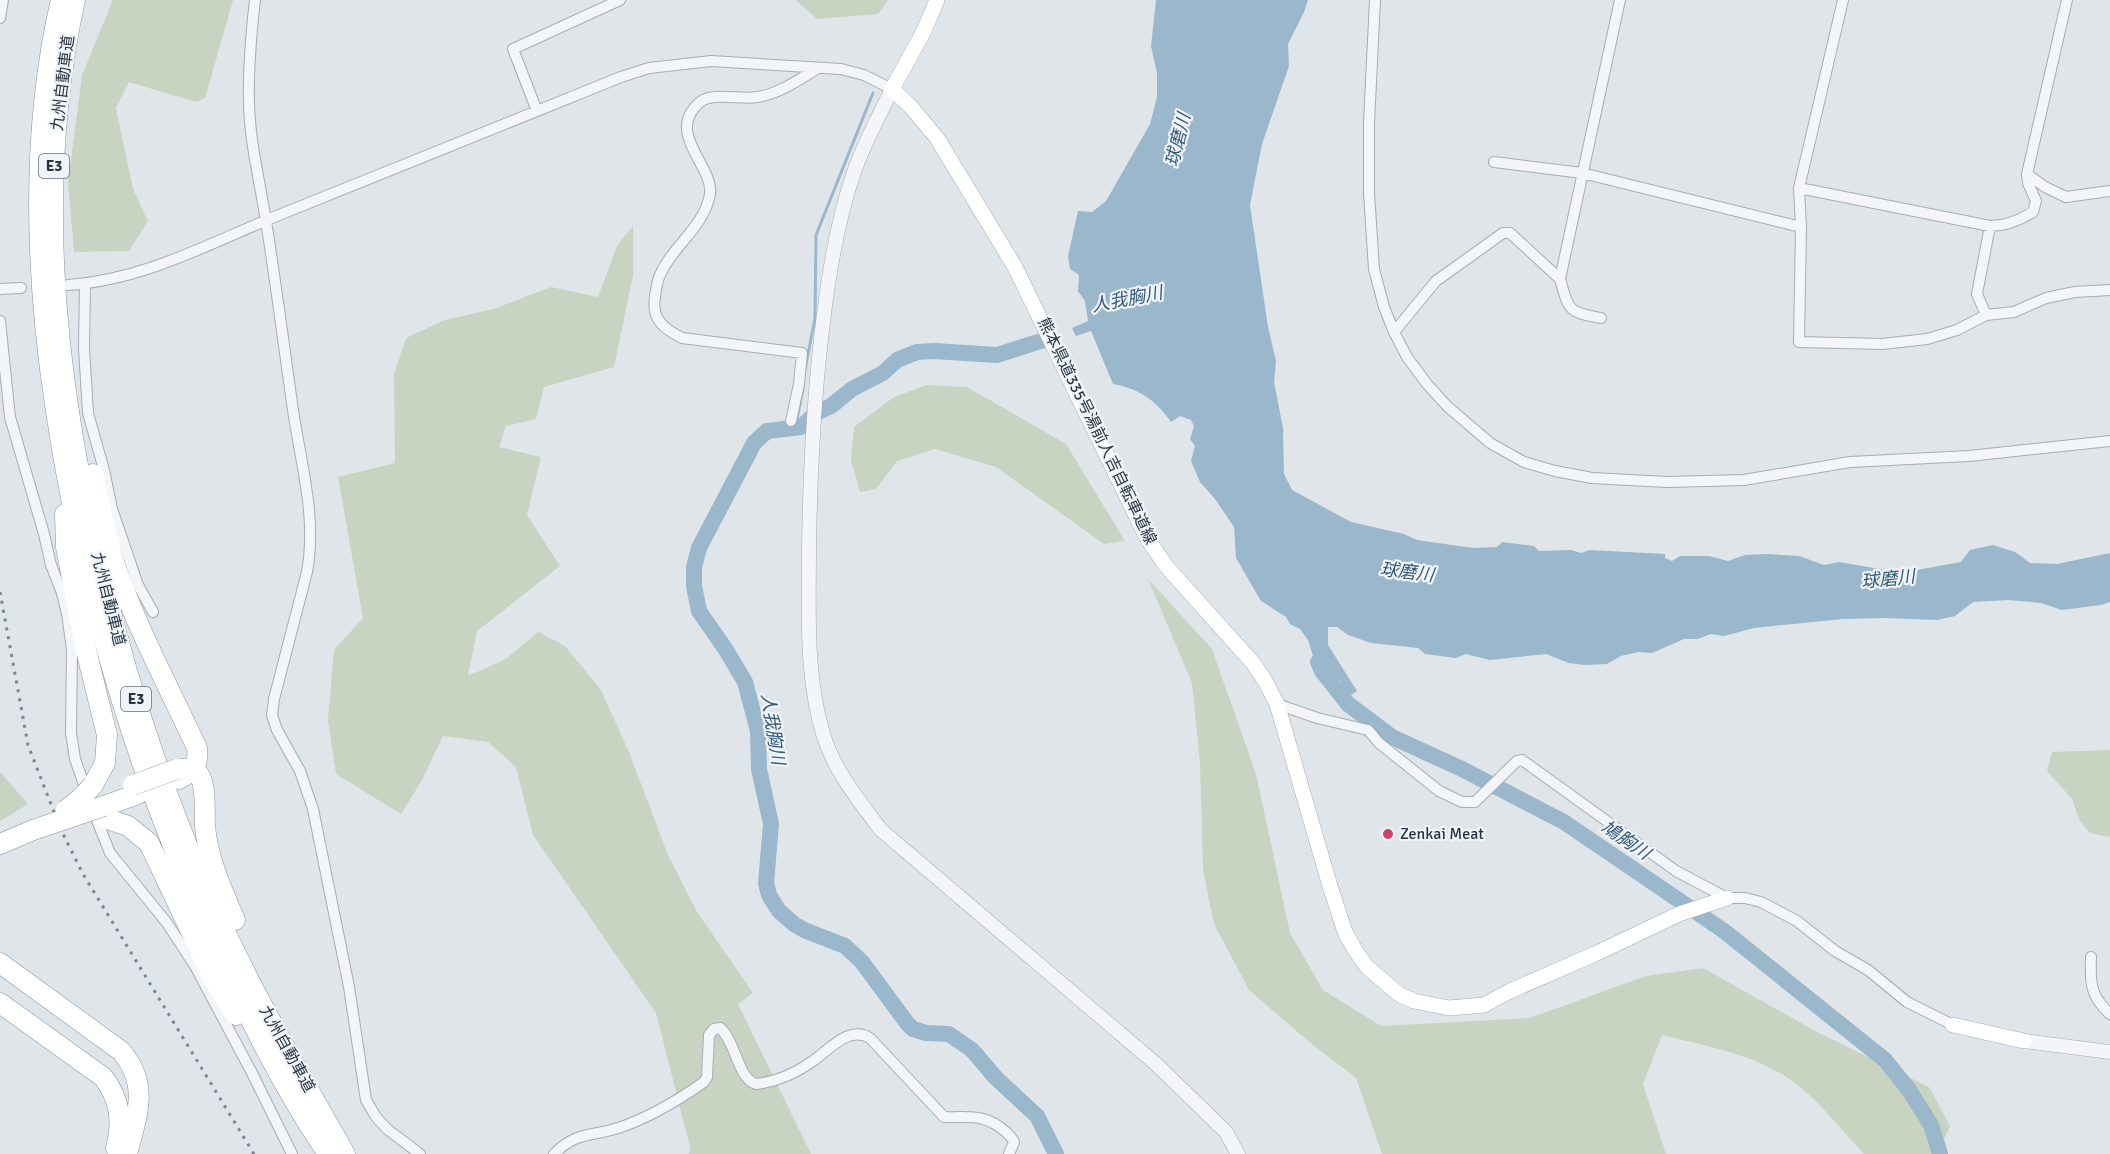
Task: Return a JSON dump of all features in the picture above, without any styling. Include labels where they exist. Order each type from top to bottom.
[{"type":"highway","name":"九州自動車道","points":[[61,0],[47,76],[41,137],[40,248],[45,336],[63,460],[101,632],[126,718],[155,802],[188,884],[264,1047],[307,1123],[328,1154]]},
{"type":"highway","name":"九州自動車道","points":[[75,0],[62,76],[56,136],[53,247],[59,334],[67,397],[89,523],[115,630],[140,715],[169,799],[202,881],[282,1042],[345,1154]]},
{"type":"highway","points":[[59,334],[115,566],[147,645],[169,687],[196,748],[198,758],[183,772]]},
{"type":"highway","points":[[63,460],[66,547],[85,646],[107,735],[101,801]]},
{"type":"highway","points":[[0,834],[70,814],[183,772],[199,772],[203,778],[206,829],[217,879],[256,969],[282,1042]]},
{"type":"highway","points":[[101,801],[149,843],[213,978],[258,1052],[307,1123]]},
{"type":"highway","points":[[0,844],[32,826]]},
{"type":"highway","points":[[0,963],[63,1007],[121,1051],[127,1059],[137,1078],[139,1098],[127,1154]]},
{"type":"highway","points":[[0,1003],[93,1069],[110,1086],[119,1106],[121,1118],[115,1154]]},
{"type":"main road","points":[[892,89],[923,33],[936,0]]},
{"type":"main road","name":"熊本県道335号湯前人吉自転車道線","points":[[892,89],[911,107],[937,138],[1015,267],[1147,538],[1166,566],[1253,663],[1264,679],[1277,704],[1329,886],[1345,932],[1367,967],[1400,995],[1414,1001],[1449,1008],[1484,1005],[1510,990],[1595,954],[1679,914],[1727,898]]},
{"type":"main road","points":[[1953,1025],[2024,1041]]},
{"type":"street","points":[[0,18],[3,0]]},
{"type":"street","points":[[255,0],[249,104],[256,170],[266,220],[312,530],[307,572],[274,699],[272,715],[277,730],[300,771],[313,809],[348,987],[366,1100],[376,1117],[387,1129],[420,1154]]},
{"type":"street","points":[[537,111],[513,49],[620,0]]},
{"type":"street","points":[[1375,0],[1369,123],[1370,230],[1374,269],[1384,307],[1407,357],[1447,406],[1490,443],[1524,462],[1555,471],[1592,478],[1667,482],[1744,480],[1850,462],[1969,456],[2110,441]]},
{"type":"street","points":[[1601,318],[1574,311],[1568,306],[1560,279],[1620,0]]},
{"type":"street","points":[[1843,0],[1799,188],[1801,226],[1799,342],[1882,344],[1927,339],[1957,330],[1986,315],[2014,312],[2046,298],[2075,292],[2110,290]]},
{"type":"street","points":[[1799,188],[1990,226],[2001,226],[2034,212],[2036,201],[2028,183],[2027,174],[2067,0]]},
{"type":"street","points":[[68,285],[85,284],[156,267],[266,220],[621,77],[649,69],[711,61],[841,69],[864,75],[892,89],[855,170],[845,203],[828,285],[815,394],[810,469],[809,654],[813,697],[825,740],[847,785],[881,830],[1156,1064],[1226,1132],[1238,1154]]},
{"type":"street","points":[[791,421],[799,384],[802,353],[682,338],[669,331],[657,319],[654,303],[659,276],[665,265],[693,232],[710,193],[708,179],[693,153],[689,139],[690,116],[699,103],[709,96],[758,97],[794,83],[819,68]]},
{"type":"street","points":[[1494,162],[1581,173],[1801,226]]},
{"type":"street","points":[[2027,174],[2045,187],[2066,197],[2110,191]]},
{"type":"street","points":[[1986,315],[1977,294],[1990,226]]},
{"type":"street","points":[[1394,332],[1436,281],[1503,233],[1510,233],[1560,279]]},
{"type":"street","points":[[85,284],[84,348],[88,413],[112,508],[138,585],[153,612]]},
{"type":"street","points":[[0,289],[21,288]]},
{"type":"street","points":[[0,321],[10,417],[67,614],[72,649],[71,733],[75,759],[97,822],[110,853],[167,923],[195,966],[292,1154]]},
{"type":"street","points":[[1277,704],[1317,718],[1368,730],[1379,743],[1439,790],[1462,802],[1475,802],[1516,761],[1522,760],[1676,871],[1727,898],[1745,898],[1761,902],[1797,921],[1835,951],[1868,970],[1907,1002],[1953,1025]]},
{"type":"street","points":[[2091,957],[2090,976],[2093,990],[2098,1003],[2110,1014]]},
{"type":"street","points":[[554,1154],[576,1137],[617,1129],[667,1107],[704,1082],[709,1035],[714,1029],[720,1028],[732,1046],[747,1079],[756,1084],[784,1077],[813,1061],[841,1040],[856,1034],[864,1034],[944,1117],[977,1117],[993,1122],[1012,1138],[1014,1142],[1009,1154]]},
{"type":"street","points":[[2024,1041],[2110,1052]]},
{"type":"green space","points":[[113,0],[233,0],[205,98],[196,102],[129,82],[116,108],[133,189],[148,221],[129,251],[74,252],[68,182],[82,75]]},
{"type":"green space","points":[[796,0],[888,0],[878,14],[817,19]]},
{"type":"green space","points":[[633,226],[633,275],[614,367],[544,387],[536,419],[506,426],[499,447],[541,457],[527,515],[560,566],[477,631],[468,676],[506,659],[538,632],[565,646],[601,690],[629,752],[668,855],[697,912],[753,993],[738,1004],[811,1154],[689,1154],[690,1147],[656,1013],[533,835],[516,767],[488,742],[443,736],[422,780],[401,814],[336,774],[328,720],[334,650],[363,618],[338,477],[395,463],[394,374],[406,338],[445,320],[494,309],[551,287],[598,297],[617,246]]},
{"type":"green space","points":[[927,385],[967,387],[1066,444],[1125,541],[1104,544],[996,467],[935,449],[897,461],[876,489],[860,492],[851,460],[854,427],[894,397]]},
{"type":"green space","points":[[1148,579],[1212,649],[1256,774],[1290,933],[1323,990],[1381,1026],[1530,1018],[1646,976],[1703,968],[1819,1033],[1929,1087],[1950,1126],[1938,1154],[1864,1154],[1816,1102],[1785,1076],[1752,1060],[1716,1048],[1662,1035],[1643,1084],[1666,1154],[1382,1154],[1356,1078],[1308,1041],[1249,990],[1214,924],[1203,870],[1200,762],[1192,683]]},
{"type":"green space","points":[[2110,750],[2110,837],[2090,833],[2080,821],[2072,799],[2047,771],[2052,752]]},
{"type":"green space","points":[[0,772],[28,804],[0,821]]},
{"type":"water","name":"球磨川","points":[[1156,0],[1308,0],[1288,44],[1289,66],[1262,144],[1250,205],[1268,327],[1276,361],[1274,382],[1283,428],[1284,474],[1292,490],[1351,522],[1404,534],[1417,540],[1473,548],[1497,547],[1502,542],[1534,546],[1539,551],[1571,550],[1581,553],[1590,550],[1665,554],[1665,558],[1672,561],[1680,556],[1709,556],[1728,561],[1745,555],[1768,554],[1799,556],[1824,565],[1839,562],[1885,570],[1917,570],[1961,562],[1970,550],[1993,545],[2015,552],[2030,563],[2057,564],[2110,553],[2110,602],[2062,610],[2041,603],[2008,600],[1973,602],[1955,616],[1937,620],[1843,619],[1754,628],[1724,636],[1711,634],[1698,639],[1684,639],[1652,653],[1638,652],[1621,656],[1607,664],[1585,665],[1569,663],[1546,654],[1490,660],[1466,654],[1456,658],[1425,654],[1418,648],[1371,643],[1348,635],[1337,627],[1328,627],[1328,645],[1357,691],[1337,701],[1342,683],[1336,676],[1328,681],[1313,656],[1308,640],[1300,629],[1261,601],[1236,558],[1234,527],[1200,482],[1191,461],[1195,446],[1190,439],[1194,426],[1191,420],[1180,416],[1171,422],[1160,408],[1139,392],[1113,384],[1091,331],[1076,336],[1072,328],[1088,321],[1085,301],[1078,291],[1079,275],[1070,269],[1068,256],[1078,211],[1092,212],[1106,201],[1150,124],[1157,97],[1157,73],[1151,46]]},
{"type":"waterway","points":[[805,370],[815,318],[816,235],[873,93]]},
{"type":"waterway","name":"人我胸川","points":[[1044,340],[997,355],[917,352],[897,360],[883,373],[852,389],[831,406],[816,413],[801,427],[767,431],[754,443],[699,548],[694,567],[694,586],[699,611],[745,682],[758,731],[759,769],[771,824],[766,883],[769,895],[779,911],[804,930],[845,946],[862,962],[913,1029],[926,1033],[949,1034],[972,1050],[996,1078],[1037,1116],[1056,1154]]},
{"type":"waterway","points":[[795,428],[803,389]]},
{"type":"waterway","name":"鳩胸川","points":[[1318,662],[1322,671],[1348,704],[1392,737],[1462,769],[1564,822],[1724,931],[1885,1060],[1909,1090],[1931,1125],[1940,1154]]},
{"type":"railway","points":[[0,592],[28,745],[61,830],[83,874],[254,1154]]},
{"type":"place","name":"Zenkai Meat","points":[[1388,834]]}]
